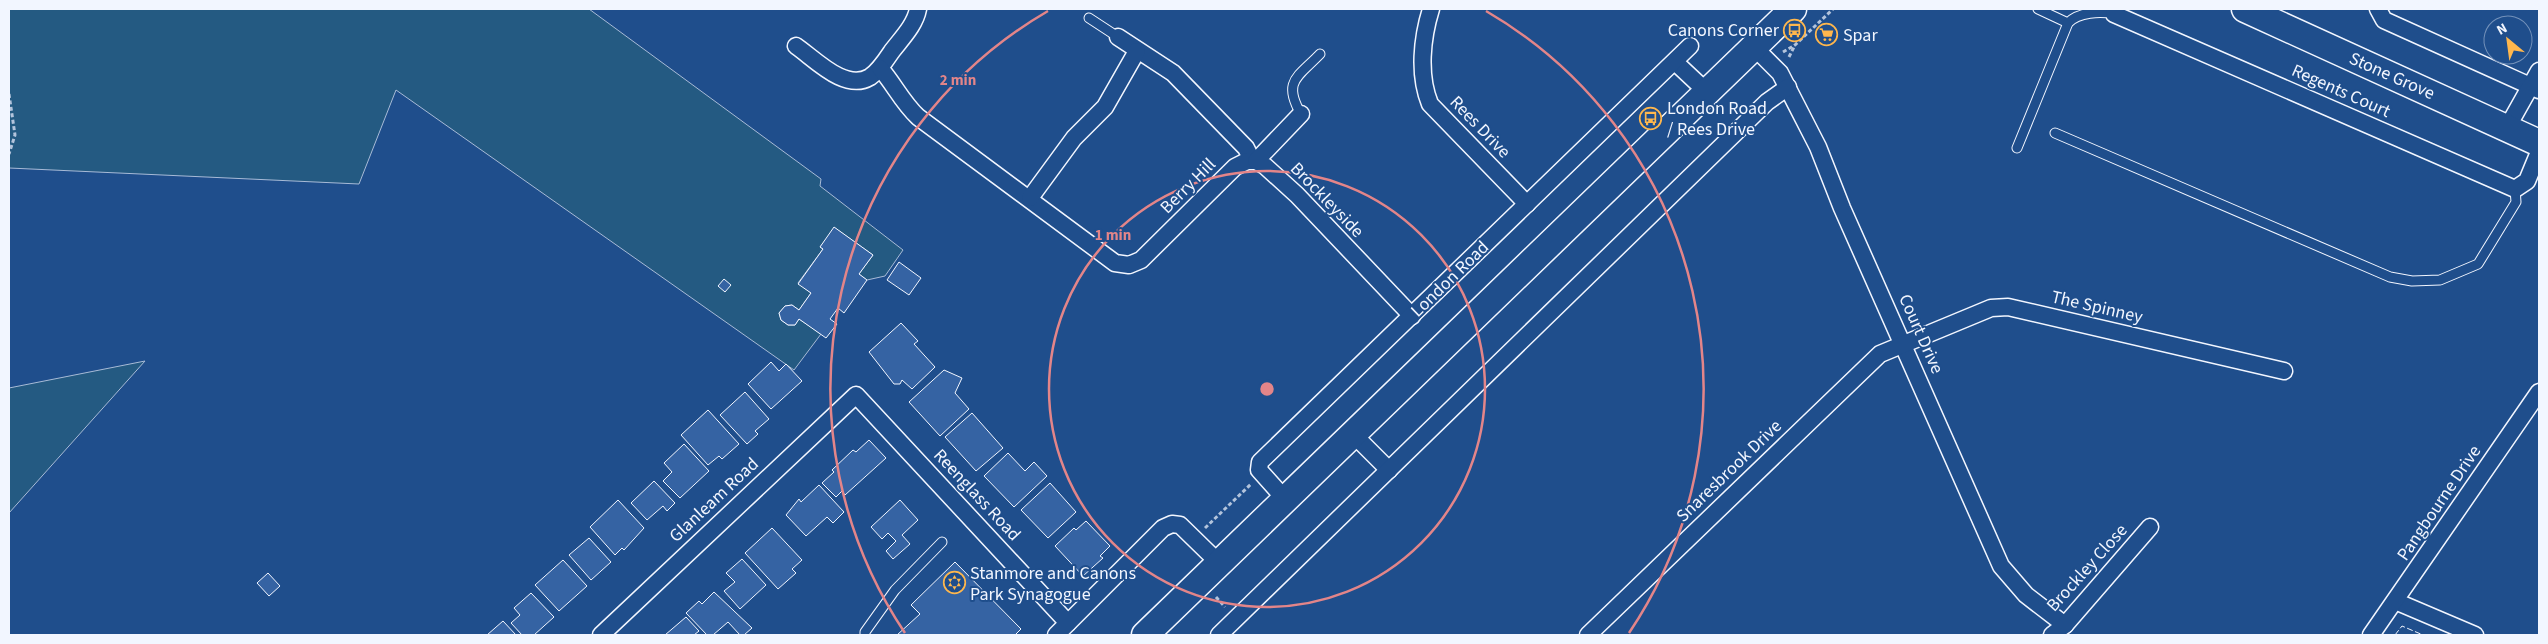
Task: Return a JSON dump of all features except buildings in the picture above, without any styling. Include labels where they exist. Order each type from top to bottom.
[{"type":"main road","points":[[1145,635],[1707,92],[1755,48],[1793,9]]},
{"type":"main road","name":"Stone Grove","points":[[2245,9],[2539,143]]},
{"type":"street","points":[[796,46],[844,80],[861,80],[870,77],[880,68],[914,22],[918,9]]},
{"type":"street","name":"Rees Drive","points":[[1431,9],[1423,46],[1424,81],[1430,104],[1527,204]]},
{"type":"street","points":[[2378,9],[2384,20],[2535,88]]},
{"type":"street","name":"Regents Court","points":[[2116,11],[2515,189]]},
{"type":"street","points":[[1030,198],[1074,138],[1105,107],[1137,52],[1118,38]]},
{"type":"street","name":"London Road","points":[[1262,474],[1259,470],[1260,462],[1690,46]]},
{"type":"street","name":"Court Drive","points":[[1755,48],[1780,73],[1818,147],[1842,208],[2001,566],[2026,595],[2065,624]]},
{"type":"street","name":"Brockleyside","points":[[1137,52],[1173,73],[1246,148],[1254,161],[1265,166],[1297,195],[1412,316]]},
{"type":"street","points":[[1675,62],[1707,92]]},
{"type":"street","name":"Berry Hill","points":[[880,68],[889,78],[903,104],[918,117],[1030,198],[1115,263],[1129,265],[1141,260],[1235,167],[1254,161]]},
{"type":"street","points":[[2507,128],[2535,88],[2539,71]]},
{"type":"street","points":[[1219,635],[1767,102],[1788,86]]},
{"type":"street","points":[[1254,161],[1301,114]]},
{"type":"street","points":[[2515,189],[2527,181],[2539,152]]},
{"type":"street","name":"The Spinney","points":[[1904,344],[1991,308],[2008,307],[2284,371]]},
{"type":"street","name":"Snaresbrook Drive","points":[[1588,635],[1880,354],[1904,344]]},
{"type":"street","name":"Pangbourne Drive","points":[[2371,635],[2539,392]]},
{"type":"street","name":"Reenglass Road","points":[[856,395],[1068,623]]},
{"type":"street","name":"Glanleam Road","points":[[600,635],[856,395]]},
{"type":"street","points":[[1354,435],[1389,470]]},
{"type":"street","points":[[1262,474],[1286,500]]},
{"type":"street","points":[[1056,635],[1163,528],[1172,524],[1180,525],[1194,539],[1210,573]]},
{"type":"street","name":"Brockley Close","points":[[2052,635],[2065,624],[2150,527]]},
{"type":"street","points":[[2395,601],[2475,635]]},
{"type":"lane","points":[[2038,9],[2068,23]]},
{"type":"lane","points":[[2017,148],[2068,23],[2074,17],[2103,11],[2116,11]]},
{"type":"lane","points":[[1089,18],[1118,38]]},
{"type":"lane","points":[[1301,114],[1292,98],[1291,90],[1294,81],[1320,54]]},
{"type":"lane","points":[[2055,133],[2390,277],[2412,281],[2440,280],[2478,264],[2516,202],[2515,189]]},
{"type":"lane","points":[[865,635],[865,632],[895,590],[942,542]]},
{"type":"path","points":[[1781,54],[1795,44],[1833,9]]},
{"type":"path","points":[[9,94],[15,135],[9,154]]},
{"type":"path","points":[[1194,539],[1262,474]]},
{"type":"path","points":[[1210,573],[1236,619]]},
{"type":"shaded area","points":[[9,9],[589,9],[821,179],[820,186],[903,250],[885,276],[867,280],[859,274],[873,255],[835,228],[820,247],[823,249],[798,283],[811,293],[799,310],[792,305],[785,306],[779,313],[781,320],[788,325],[795,325],[799,319],[821,334],[794,370],[396,90],[359,184],[9,168]]},
{"type":"shaded area","points":[[145,361],[9,513],[9,388]]},
{"type":"fence","points":[[2395,635],[2402,626],[2423,635]]},
{"type":"place","name":"Canons Corner","points":[[1795,30]]},
{"type":"place","name":"Spar","points":[[1827,35]]},
{"type":"place","name":"London Road / Rees Drive","points":[[1651,118]]},
{"type":"place","name":"Stanmore and Canons Park Synagogue","points":[[954,583]]}]
